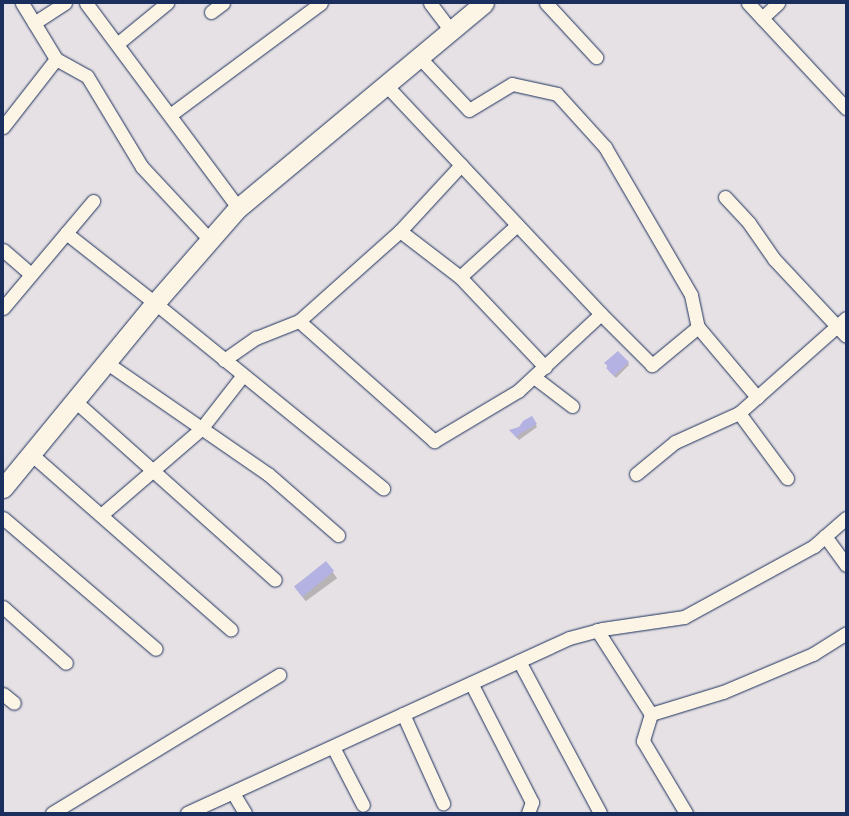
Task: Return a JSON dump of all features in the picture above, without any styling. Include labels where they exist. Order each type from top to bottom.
[{"type":"street","points":[[22,3],[56,59],[87,76],[142,167],[210,240]]},
{"type":"street","points":[[34,23],[65,3]]},
{"type":"street","points":[[86,3],[238,208]]},
{"type":"street","points":[[117,44],[167,3]]},
{"type":"street","points":[[211,12],[223,3]]},
{"type":"street","points":[[170,115],[306,7],[322,3]]},
{"type":"street","points":[[430,3],[451,31]]},
{"type":"street","points":[[3,488],[155,302],[238,208],[420,58],[484,3]]},
{"type":"street","points":[[546,3],[596,57]]},
{"type":"street","points":[[748,3],[846,108]]},
{"type":"street","points":[[762,18],[778,3]]},
{"type":"street","points":[[420,58],[469,110],[512,84],[557,94],[605,147],[691,295],[698,327],[757,397]]},
{"type":"street","points":[[3,127],[56,59]]},
{"type":"street","points":[[386,85],[601,314],[652,366],[698,327]]},
{"type":"street","points":[[224,360],[256,338],[298,321],[400,230],[461,165]]},
{"type":"street","points":[[725,197],[750,223],[774,258],[841,322],[846,336]]},
{"type":"street","points":[[3,308],[93,201]]},
{"type":"street","points":[[460,277],[517,225]]},
{"type":"street","points":[[400,230],[460,277],[545,367]]},
{"type":"street","points":[[66,233],[155,302],[224,360],[383,488]]},
{"type":"street","points":[[3,250],[31,274]]},
{"type":"street","points":[[298,321],[434,441],[518,391],[601,314]]},
{"type":"street","points":[[636,474],[675,442],[739,413],[841,322]]},
{"type":"street","points":[[107,362],[268,474],[338,535]]},
{"type":"street","points":[[101,515],[153,472],[201,428],[243,375]]},
{"type":"street","points":[[534,377],[572,406]]},
{"type":"street","points":[[75,401],[275,580]]},
{"type":"street","points":[[739,413],[787,478]]},
{"type":"street","points":[[31,454],[231,630]]},
{"type":"street","points":[[3,518],[156,649]]},
{"type":"street","points":[[187,813],[570,638],[597,630],[684,617],[814,546],[846,518]]},
{"type":"street","points":[[825,536],[846,565]]},
{"type":"street","points":[[3,607],[66,663]]},
{"type":"street","points":[[597,630],[651,714],[643,741],[686,813]]},
{"type":"street","points":[[651,714],[723,692],[813,654],[846,633]]},
{"type":"street","points":[[519,661],[600,813]]},
{"type":"street","points":[[52,813],[279,675]]},
{"type":"street","points":[[471,683],[532,802],[528,813]]},
{"type":"street","points":[[3,694],[14,703]]},
{"type":"street","points":[[403,714],[443,803]]},
{"type":"street","points":[[333,747],[363,805]]},
{"type":"street","points":[[233,793],[245,813]]},
{"type":"building","points":[[618,351],[629,362],[614,376],[606,368],[608,366],[604,363]]},
{"type":"building","points":[[532,416],[537,424],[518,435],[517,438],[509,430],[519,427],[523,421]]},
{"type":"building","points":[[326,561],[334,571],[302,597],[294,587]]}]
